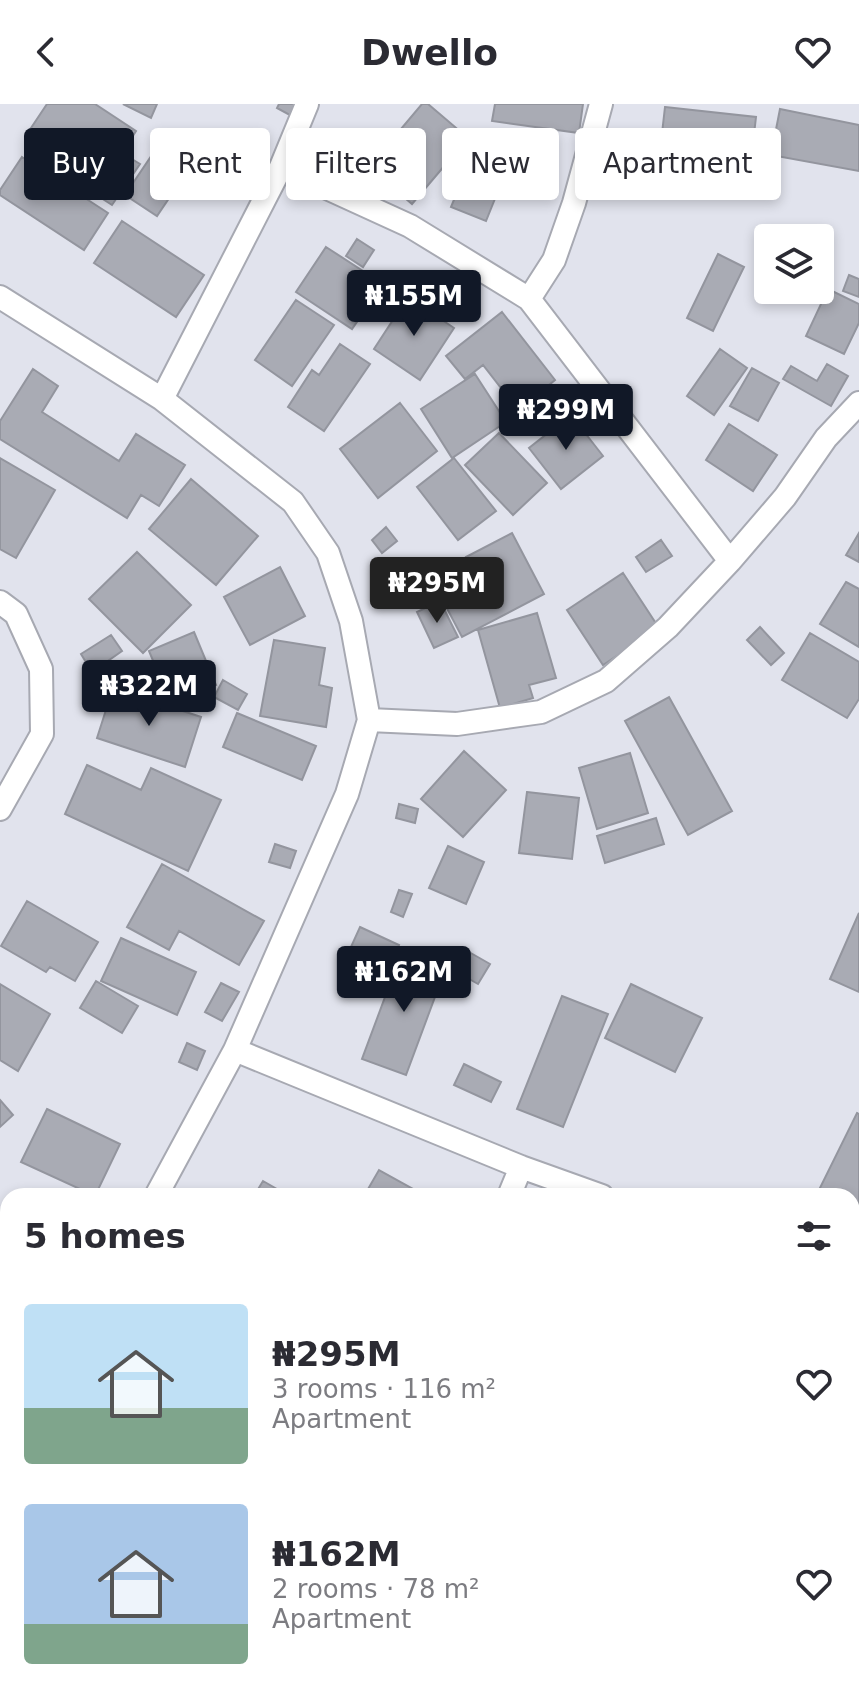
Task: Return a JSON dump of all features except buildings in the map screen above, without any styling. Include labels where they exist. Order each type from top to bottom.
[{"type":"street","points":[[162,399],[281,167],[307,104]]},
{"type":"street","points":[[529,299],[554,260],[574,203],[601,104]]},
{"type":"street","points":[[281,167],[410,226],[529,299],[730,561]]},
{"type":"street","points":[[0,297],[162,399],[293,502],[328,553],[351,621],[369,720],[347,794],[235,1050],[160,1188]]},
{"type":"street","points":[[369,720],[457,724],[541,712],[606,681],[668,627],[730,561],[785,497],[826,438],[859,403]]},
{"type":"street","points":[[0,602],[16,614],[41,669],[42,734],[0,809]]},
{"type":"street","points":[[235,1050],[580,1188]]},
{"type":"street","points":[[512,1188],[521,1167]]}]
